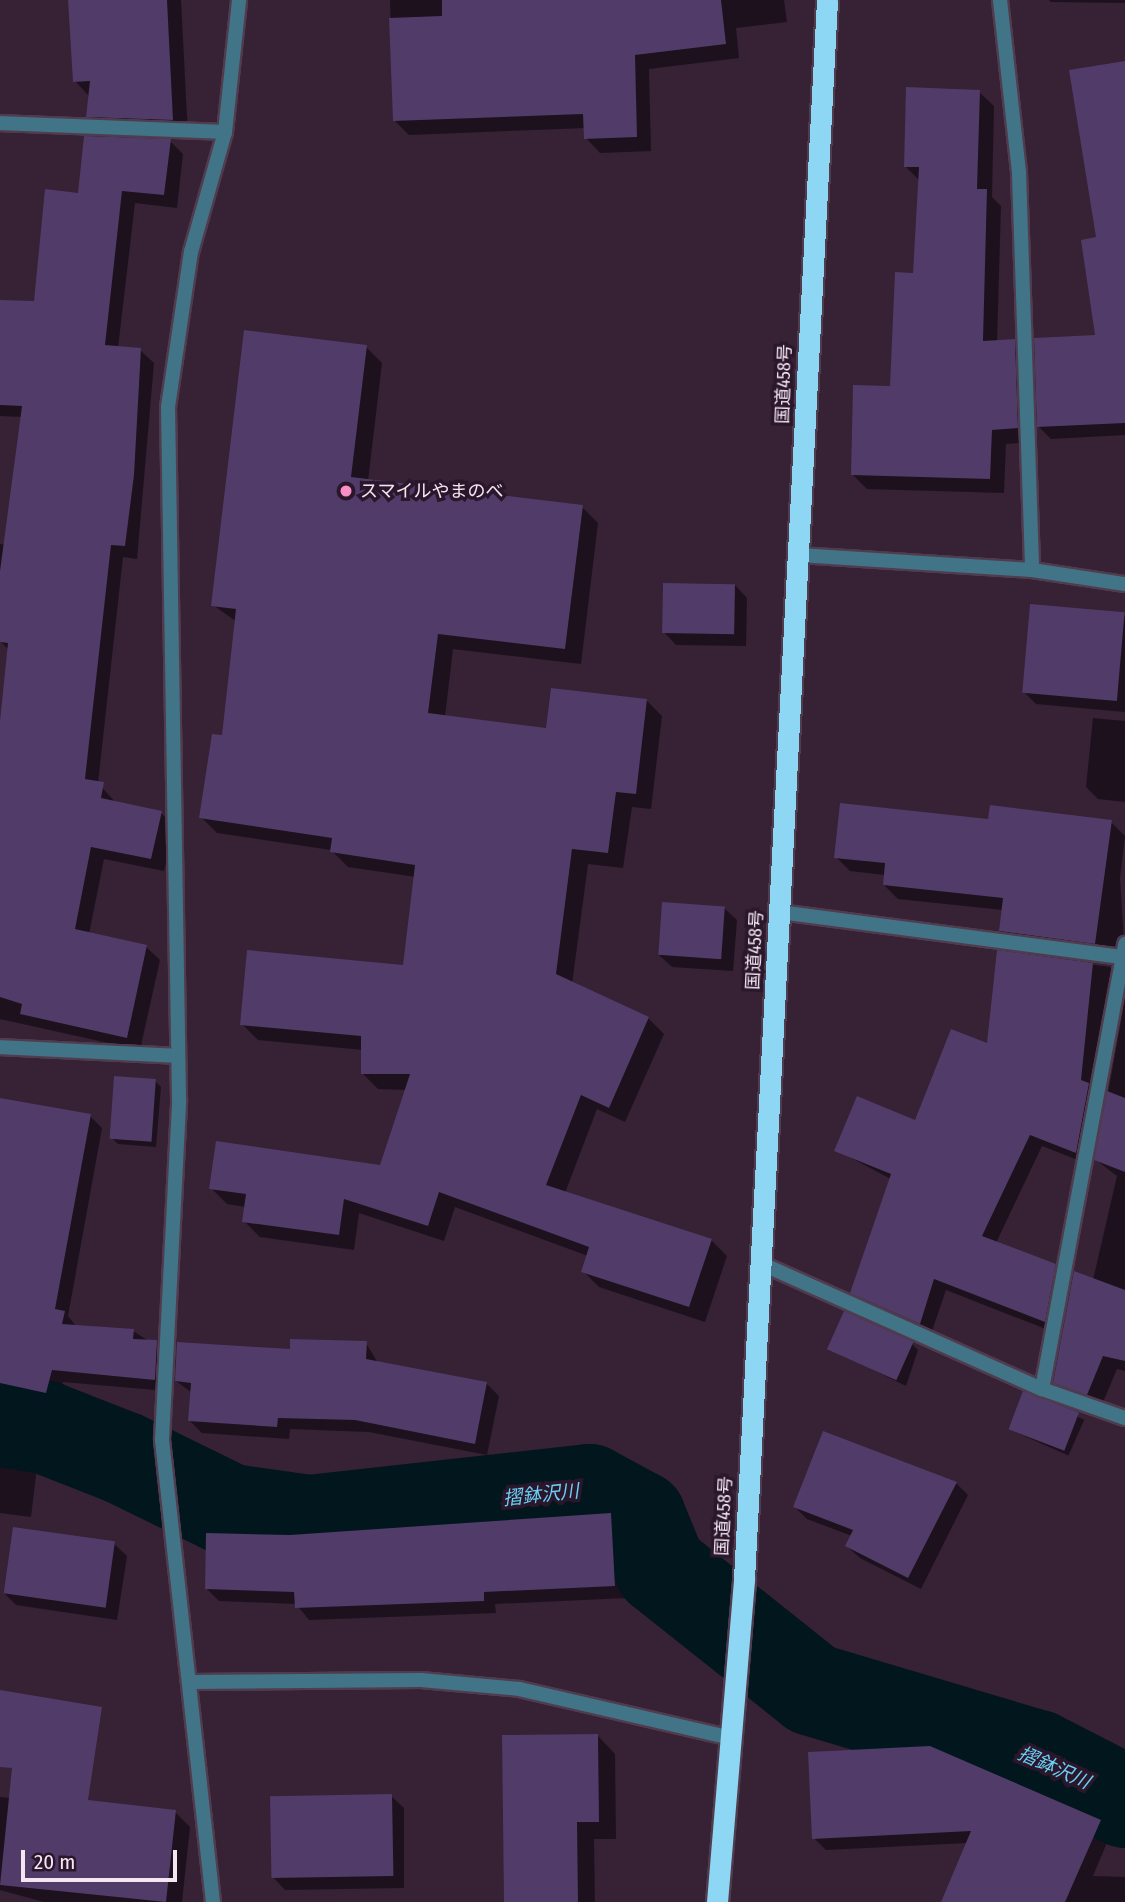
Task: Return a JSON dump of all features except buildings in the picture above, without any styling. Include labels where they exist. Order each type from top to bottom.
[{"type":"highway","name":"国道458号","points":[[717,1902],[744,1579],[827,0]]},
{"type":"street","points":[[213,1902],[162,1440],[178,1056],[169,407],[191,253],[225,132],[239,0]]},
{"type":"street","points":[[1000,0],[1019,173],[1032,570]]},
{"type":"street","points":[[0,123],[225,132]]},
{"type":"street","points":[[799,555],[1032,570],[1125,584]]},
{"type":"street","points":[[780,912],[1124,950],[1042,1388]]},
{"type":"street","points":[[0,1047],[178,1056]]},
{"type":"street","points":[[760,1263],[1042,1388],[1125,1418]]},
{"type":"street","points":[[190,1682],[421,1680],[519,1689],[731,1738]]},
{"type":"waterway","name":"摺鉢沢川","points":[[0,1420],[45,1427],[124,1458],[230,1510],[309,1521],[589,1490],[639,1517],[660,1568],[812,1689],[1037,1756],[1125,1801]]},
{"type":"place","name":"スマイルやまのべ","points":[[346,491]]}]
